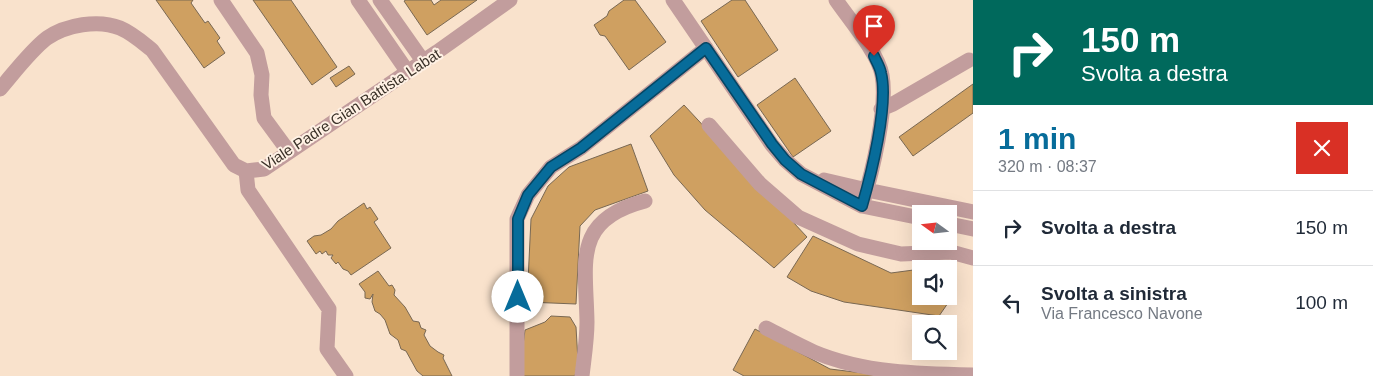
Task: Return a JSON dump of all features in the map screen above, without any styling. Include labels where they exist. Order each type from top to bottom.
[{"type":"street","points":[[221,0],[257,53],[262,76],[261,95],[264,118],[289,152]]},
{"type":"street","points":[[358,0],[407,72]]},
{"type":"street","points":[[380,0],[423,61]]},
{"type":"street","name":"Viale Padre Gian Battista Labat","points":[[0,89],[46,39],[61,31],[84,25],[105,25],[120,28],[139,39],[152,50],[234,165],[246,171],[264,169],[510,0]]},
{"type":"street","points":[[673,0],[785,160],[801,174],[862,206],[912,216]]},
{"type":"street","points":[[836,0],[874,56],[882,74],[880,122],[867,190],[862,206]]},
{"type":"street","points":[[517,376],[518,219],[528,195],[551,167],[581,148],[706,48]]},
{"type":"street","points":[[881,109],[894,104],[969,60]]},
{"type":"street","points":[[709,125],[760,184],[798,217],[858,244],[901,254],[951,252],[973,258]]},
{"type":"street","points":[[246,171],[248,190],[329,309],[327,349],[346,376]]},
{"type":"street","points":[[801,174],[973,212]]},
{"type":"street","points":[[582,376],[587,325],[585,266],[591,236],[606,218],[625,206],[645,201]]},
{"type":"street","points":[[958,226],[973,229]]},
{"type":"street","points":[[766,328],[815,353],[865,367],[911,373],[973,375]]},
{"type":"building","points":[[156,0],[193,0],[191,3],[205,23],[208,21],[220,38],[217,41],[225,53],[204,68]]},
{"type":"building","points":[[253,0],[291,0],[337,67],[312,85]]},
{"type":"building","points":[[431,0],[434,5],[441,0],[477,0],[427,35],[404,1]]},
{"type":"building","points":[[624,0],[635,0],[666,42],[629,70],[605,36],[600,35],[594,25]]},
{"type":"building","points":[[732,0],[745,0],[778,50],[738,77],[701,21]]},
{"type":"building","points":[[349,66],[355,74],[336,87],[330,78]]},
{"type":"building","points":[[795,78],[831,131],[793,157],[757,105]]},
{"type":"building","points":[[973,84],[973,113],[913,156],[899,137]]},
{"type":"building","points":[[684,105],[807,237],[774,268],[705,210],[674,175],[650,136]]},
{"type":"building","points":[[631,144],[648,191],[595,210],[580,226],[576,304],[527,302],[531,219],[548,186],[569,167]]},
{"type":"building","points":[[364,203],[367,209],[370,207],[378,219],[374,222],[391,248],[351,275],[338,262],[336,264],[331,258],[333,255],[328,255],[326,251],[322,254],[320,251],[316,254],[307,241],[331,229],[338,221]]},
{"type":"building","points":[[813,236],[891,273],[912,270],[912,305],[947,305],[940,315],[932,315],[844,302],[811,291],[787,277]]},
{"type":"building","points":[[378,271],[389,286],[392,285],[395,290],[394,295],[405,307],[413,321],[419,322],[421,328],[426,330],[424,335],[430,346],[444,355],[443,358],[452,376],[423,376],[417,371],[406,351],[401,349],[398,340],[390,334],[385,320],[375,311],[372,302],[373,294],[370,299],[365,298],[365,292],[359,284]]},
{"type":"building","points":[[551,316],[570,317],[576,327],[578,361],[575,376],[519,376],[525,330],[545,322]]},
{"type":"building","points":[[755,329],[830,369],[887,376],[744,376],[733,370]]},
{"type":"route","points":[[518,297],[518,219],[528,195],[551,167],[581,148],[706,48],[785,160],[801,174],[862,206],[867,190],[880,122],[882,74],[874,56]]}]
